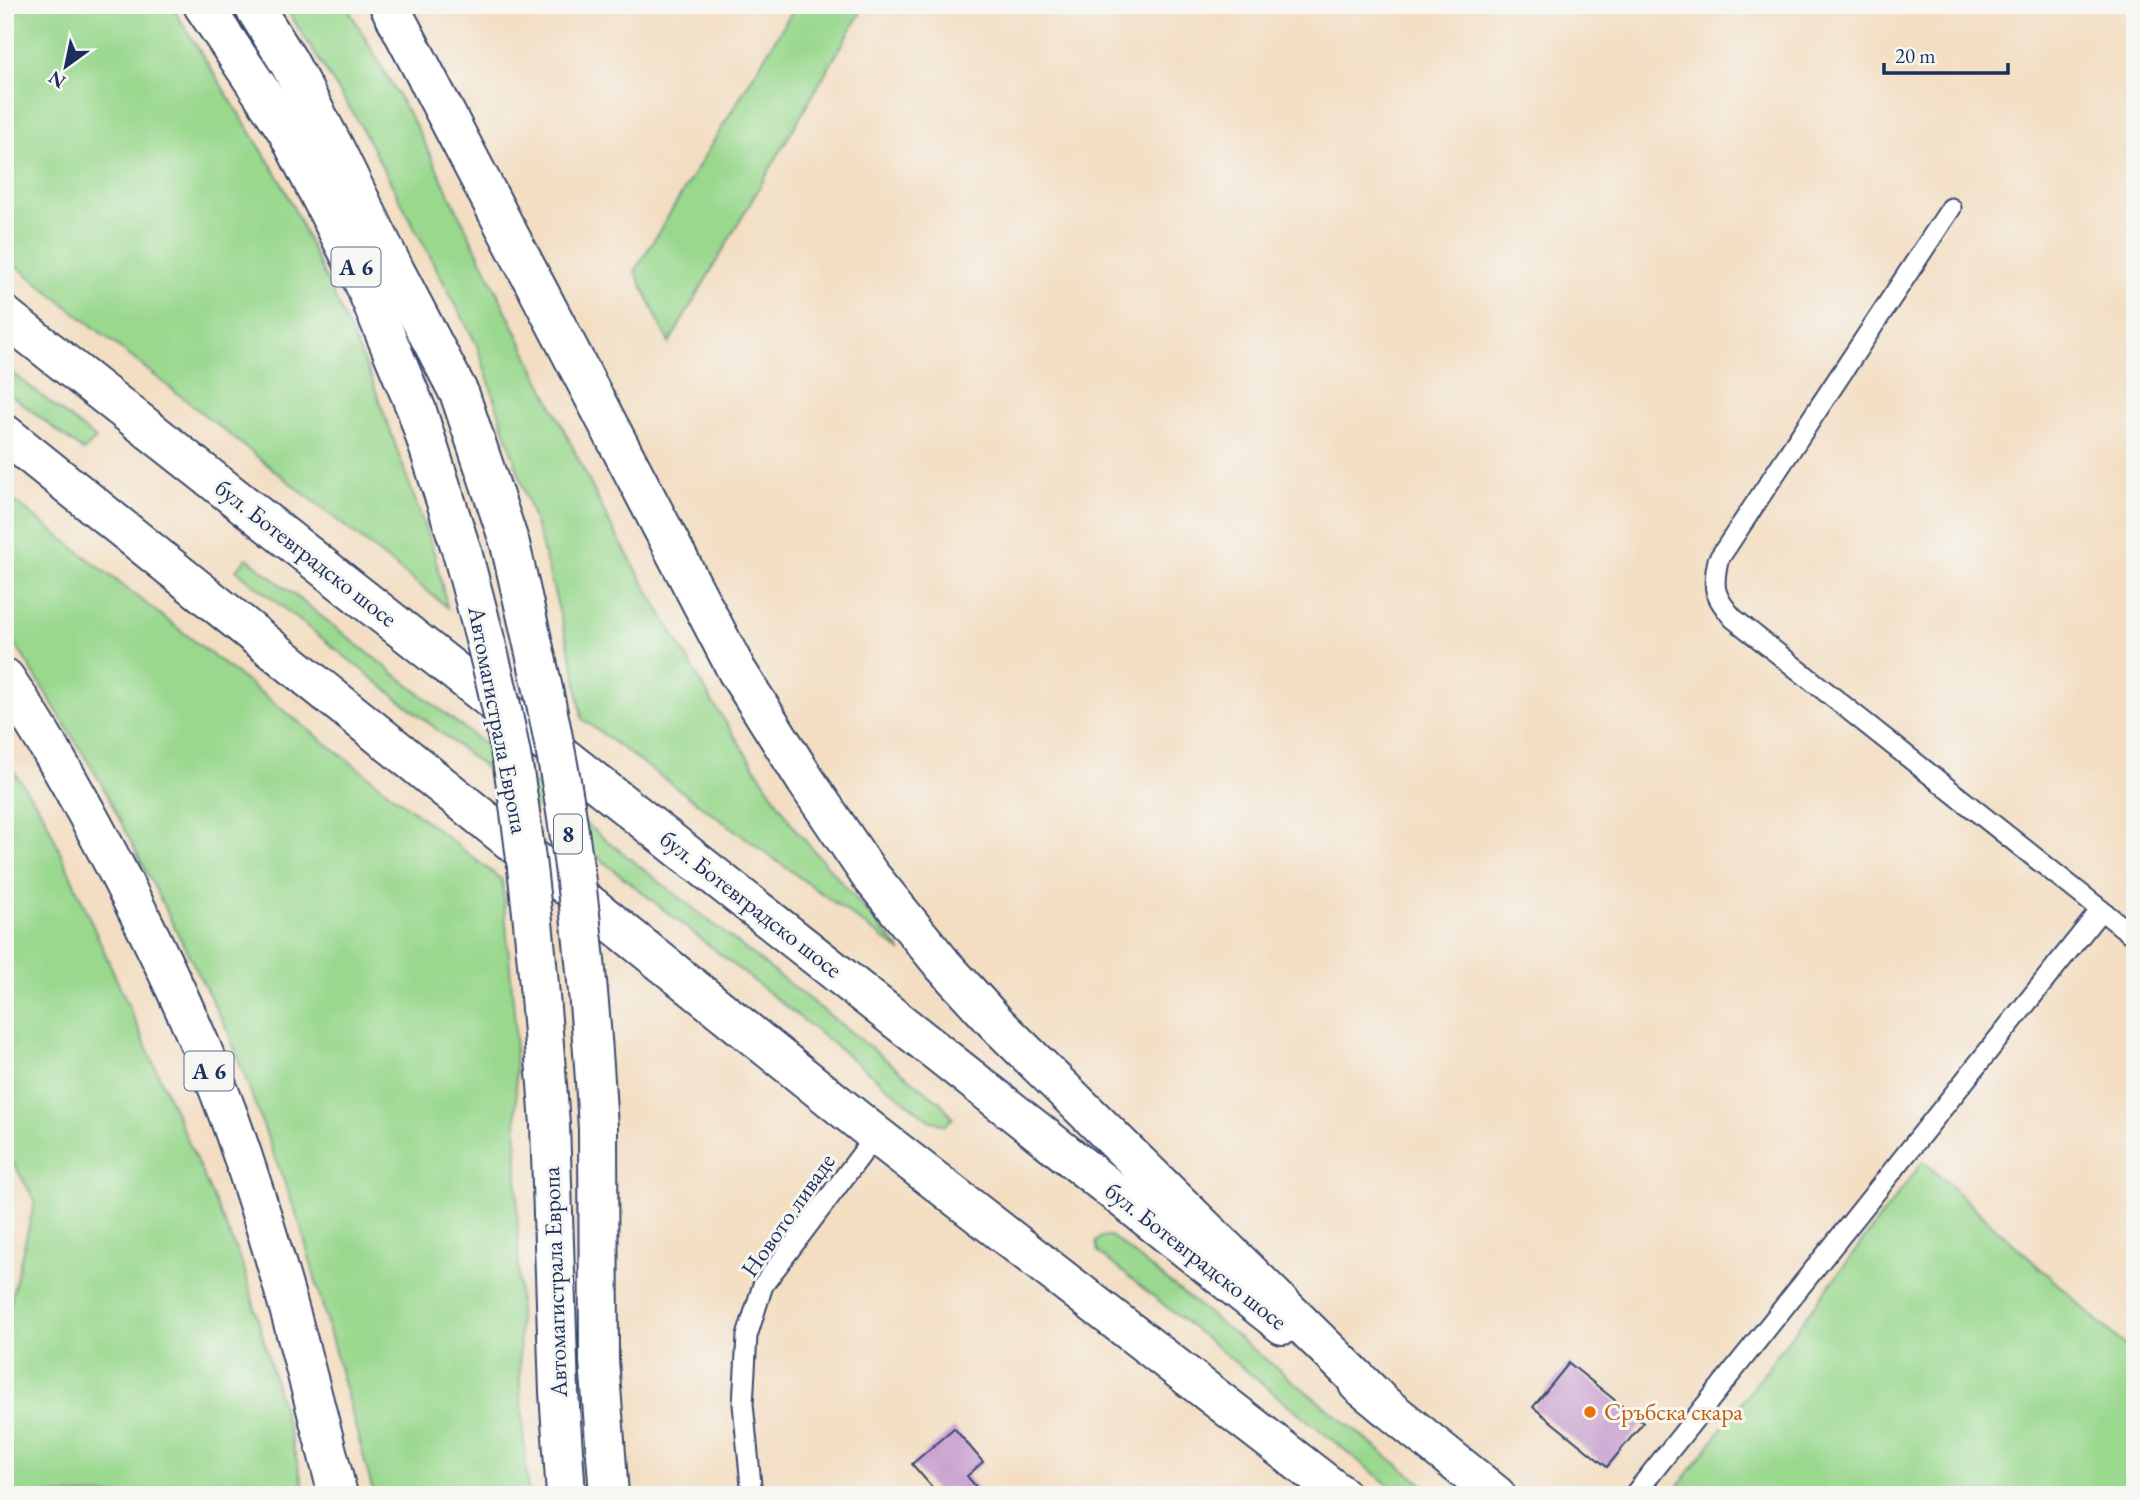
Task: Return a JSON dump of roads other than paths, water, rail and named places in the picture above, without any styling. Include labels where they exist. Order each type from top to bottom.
[{"type":"main road","name":"Автомагистрала Европа","points":[[203,5],[287,131],[363,281],[417,411],[462,552],[495,678],[516,789],[539,961],[550,1125],[559,1392],[566,1495]]},
{"type":"main road","name":"8","points":[[253,5],[288,61],[335,149],[460,395],[510,544],[543,689],[565,806],[591,1019],[598,1129],[600,1360],[609,1495]]},
{"type":"main road","points":[[389,5],[737,671],[806,781],[869,874],[943,965],[999,1026],[1385,1406]]},
{"type":"main road","name":"бул. Ботевградско шосе","points":[[5,316],[1498,1493]]},
{"type":"main road","points":[[5,434],[876,1135],[1341,1495]]},
{"type":"main road","name":"A 6","points":[[5,678],[46,737],[111,858],[170,976],[229,1117],[279,1275],[338,1495]]},
{"type":"lane","points":[[1951,208],[1718,560],[1714,582],[1719,602],[1732,618],[2135,937]]},
{"type":"lane","points":[[1634,1495],[2100,911]]},
{"type":"lane","name":"Новото ливаде","points":[[752,1495],[743,1404],[747,1336],[764,1285],[876,1135]]},
{"type":"place","name":"Сръбска скара","points":[[1590,1412]]}]
